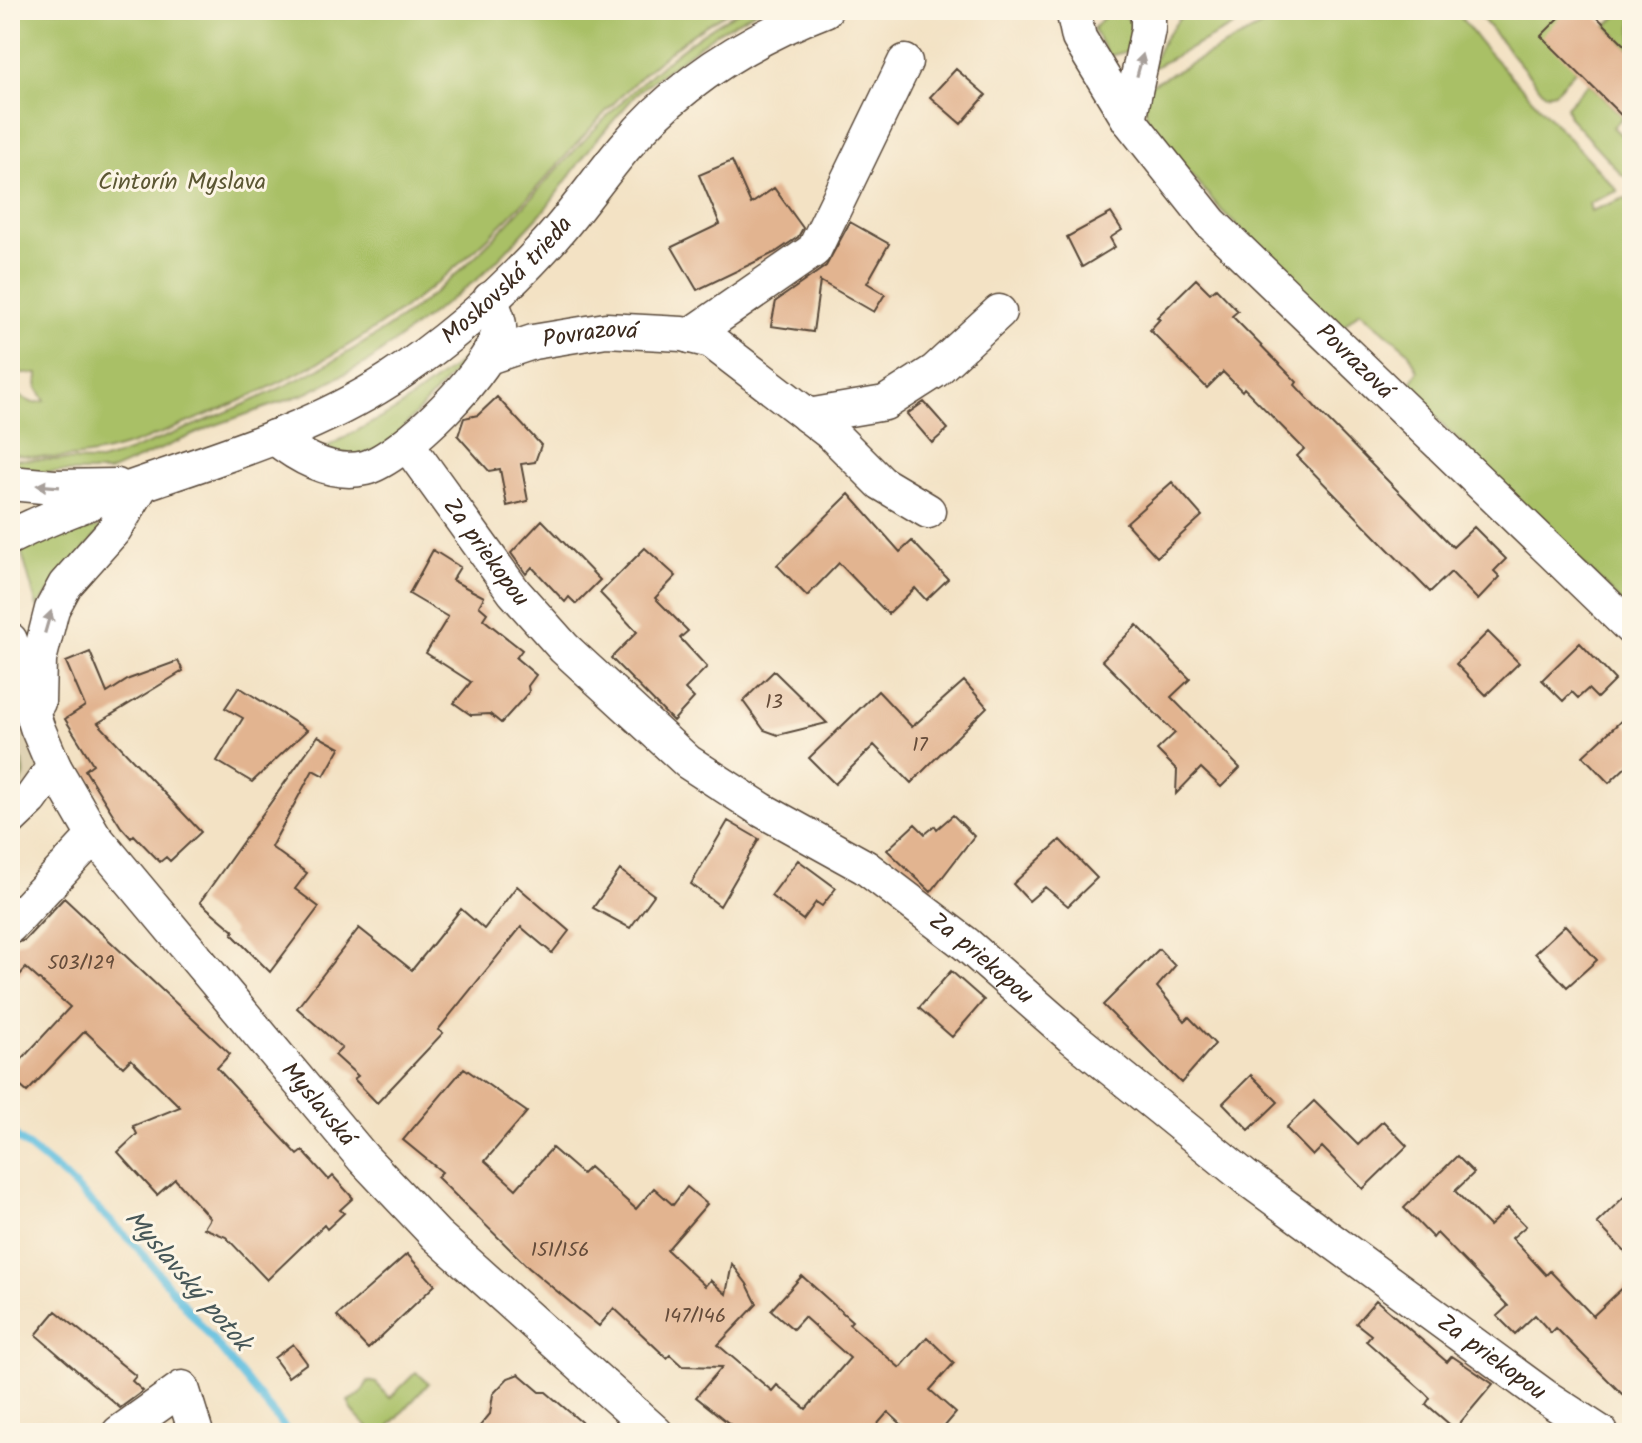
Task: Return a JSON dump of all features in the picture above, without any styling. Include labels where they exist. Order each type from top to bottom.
[{"type":"street","name":"Moskovská trieda","points":[[10,537],[274,437],[388,381],[490,299],[546,246],[626,146],[660,109],[741,48],[825,10]]},
{"type":"street","name":"Povrazová","points":[[1073,10],[1079,38],[1129,120],[1211,223],[1632,629]]},
{"type":"street","points":[[1129,120],[1148,29],[1148,10]]},
{"type":"street","points":[[690,336],[814,250],[905,62]]},
{"type":"street","points":[[274,437],[323,467],[338,469],[365,468],[407,444],[491,356],[500,326],[490,299]]},
{"type":"street","points":[[808,416],[885,403],[935,371],[999,312]]},
{"type":"street","name":"Povrazová","points":[[491,356],[533,342],[606,330],[690,336],[711,341],[808,416],[881,483],[928,511]]},
{"type":"street","name":"Za priekopou","points":[[407,444],[514,592],[564,648],[688,762],[762,810],[865,867],[966,944],[1071,1036],[1245,1177],[1544,1396],[1601,1433]]},
{"type":"street","name":"Moskovská trieda","points":[[10,483],[54,487],[141,486]]},
{"type":"street","name":"Myslavská","points":[[37,727],[39,660],[52,609],[65,585],[114,530],[141,486]]},
{"type":"street","name":"Myslavská","points":[[10,640],[37,727],[54,767],[94,836],[363,1158],[436,1235],[656,1433]]},
{"type":"street","points":[[10,819],[31,799],[54,767]]},
{"type":"street","points":[[10,926],[94,836]]},
{"type":"street","points":[[119,1433],[182,1388],[196,1433]]},
{"type":"shaded area","points":[[10,640],[54,767],[10,819]]},
{"type":"green space","name":"Cintorín Myslava","points":[[10,10],[732,10],[697,31],[637,80],[506,220],[399,312],[325,359],[243,400],[129,445],[61,458],[10,453],[10,392],[33,403],[45,401],[37,388],[38,374],[10,373]]},
{"type":"green space","points":[[741,10],[758,10],[716,33],[639,91],[594,143],[545,209],[480,277],[368,362],[307,393],[213,426],[109,472],[10,472],[10,459],[100,461],[120,455],[253,401],[378,334],[417,307],[490,242],[590,134],[660,66],[699,36]]},
{"type":"green space","points":[[1186,10],[1264,10],[1149,70],[1164,39]]},
{"type":"green space","points":[[1293,10],[1455,10],[1482,45],[1618,191],[1589,203],[1591,211],[1625,198],[1632,206],[1632,613],[1407,389],[1418,371],[1408,351],[1360,311],[1341,328],[1222,211],[1147,123],[1144,88]]},
{"type":"green space","points":[[1475,10],[1567,10],[1576,70],[1555,92],[1545,94]]},
{"type":"green space","points":[[1623,10],[1632,11],[1632,52],[1606,26]]},
{"type":"green space","points":[[1107,14],[1122,14],[1133,23],[1129,51],[1109,56],[1093,29]]},
{"type":"green space","points":[[1589,83],[1623,117],[1613,127],[1632,146],[1632,176],[1623,176],[1569,117],[1566,107]]},
{"type":"green space","points":[[471,354],[386,446],[356,457],[323,449],[396,410]]},
{"type":"green space","points":[[104,526],[37,607],[21,550],[30,543]]},
{"type":"green space","points":[[12,745],[24,773],[10,799]]},
{"type":"green space","points":[[416,1372],[429,1383],[383,1433],[367,1426],[350,1406],[348,1401],[361,1394],[368,1381],[376,1383],[390,1398]]},
{"type":"building","points":[[1567,10],[1590,10],[1632,52],[1632,126],[1541,36]]},
{"type":"building","points":[[956,69],[986,95],[961,124],[930,97]]},
{"type":"building","points":[[732,161],[751,204],[774,188],[803,228],[798,237],[776,252],[697,290],[672,247],[720,224],[699,175]]},
{"type":"building","points":[[1111,213],[1122,230],[1110,238],[1115,247],[1082,267],[1067,237]]},
{"type":"building","points":[[850,222],[889,244],[867,283],[885,294],[874,312],[820,281],[813,332],[771,326],[776,301],[826,266]]},
{"type":"building","points":[[1196,279],[1210,293],[1216,288],[1238,311],[1232,316],[1297,382],[1295,385],[1453,547],[1474,527],[1506,559],[1494,571],[1500,577],[1478,600],[1451,572],[1430,592],[1297,456],[1304,449],[1244,388],[1242,391],[1223,372],[1207,388],[1150,330],[1160,319],[1157,317]]},
{"type":"building","points":[[497,397],[541,445],[535,462],[521,464],[528,501],[507,506],[500,469],[489,471],[458,436],[464,418],[478,415]]},
{"type":"building","points":[[924,402],[948,429],[932,443],[907,414]]},
{"type":"building","points":[[1172,482],[1202,516],[1157,557],[1126,523]]},
{"type":"building","points":[[849,494],[900,552],[912,541],[948,579],[926,600],[915,588],[888,614],[839,563],[807,596],[777,565]]},
{"type":"building","points":[[542,520],[600,580],[576,604],[569,597],[565,602],[532,567],[526,574],[511,553]]},
{"type":"building","points":[[645,548],[676,576],[655,598],[688,631],[680,638],[707,667],[685,689],[694,698],[673,721],[611,658],[637,632],[600,593]]},
{"type":"building","points":[[433,550],[460,567],[452,580],[484,597],[479,606],[487,613],[483,619],[522,650],[516,658],[536,675],[528,686],[529,692],[501,723],[490,714],[471,715],[454,703],[471,682],[426,653],[448,617],[409,594]]},
{"type":"building","points":[[1137,625],[1190,679],[1171,697],[1240,768],[1221,787],[1201,768],[1176,794],[1177,770],[1157,750],[1175,733],[1102,660]]},
{"type":"building","points":[[1488,632],[1519,663],[1486,695],[1456,664]]},
{"type":"building","points":[[1580,643],[1615,680],[1597,698],[1588,689],[1578,698],[1572,692],[1563,701],[1542,680]]},
{"type":"building","points":[[90,652],[107,693],[129,679],[178,661],[183,671],[98,723],[201,832],[170,861],[166,857],[160,862],[134,835],[131,838],[121,827],[85,770],[93,764],[65,719],[85,706],[66,662]]},
{"type":"building","points":[[774,671],[827,723],[778,735],[764,730],[743,701]]},
{"type":"building","points":[[964,681],[987,707],[911,783],[874,745],[835,784],[809,758],[878,691],[912,727]]},
{"type":"building","points":[[239,687],[307,730],[252,782],[217,761],[243,718],[225,708]]},
{"type":"building","points":[[1622,720],[1632,730],[1632,761],[1609,783],[1583,756]]},
{"type":"building","points":[[318,736],[340,748],[324,776],[313,770],[271,847],[307,873],[295,889],[319,907],[270,972],[232,934],[234,931],[200,902]]},
{"type":"building","points":[[953,815],[974,836],[931,892],[887,850],[915,824],[925,834],[935,826],[937,829]]},
{"type":"building","points":[[728,821],[759,839],[720,906],[691,884]]},
{"type":"building","points":[[1060,840],[1097,878],[1068,906],[1045,887],[1029,901],[1013,884]]},
{"type":"building","points":[[798,860],[836,888],[822,906],[816,902],[803,920],[771,896]]},
{"type":"building","points":[[620,870],[654,895],[630,928],[593,908]]},
{"type":"building","points":[[517,886],[569,931],[552,953],[521,927],[438,1030],[443,1033],[377,1103],[354,1079],[358,1076],[335,1055],[342,1048],[297,1008],[359,928],[412,970],[461,909],[484,929]]},
{"type":"building","points":[[64,898],[230,1054],[217,1068],[298,1155],[303,1151],[329,1180],[333,1176],[353,1198],[340,1210],[344,1213],[327,1229],[324,1225],[267,1280],[226,1237],[204,1228],[210,1218],[175,1179],[157,1195],[118,1152],[137,1134],[133,1126],[180,1107],[131,1059],[123,1067],[85,1031],[27,1092],[10,1077],[10,1072],[70,1007],[26,968],[10,986],[10,946],[25,940]]},
{"type":"building","points":[[1565,925],[1597,960],[1567,987],[1535,953]]},
{"type":"building","points":[[1159,949],[1175,966],[1157,987],[1185,1021],[1189,1017],[1215,1044],[1181,1083],[1103,1005]]},
{"type":"building","points":[[951,971],[984,1000],[952,1037],[919,1008]]},
{"type":"building","points":[[464,1068],[527,1112],[485,1161],[516,1189],[552,1148],[582,1174],[589,1167],[636,1209],[654,1188],[673,1205],[687,1187],[707,1204],[667,1250],[705,1286],[710,1280],[726,1294],[732,1264],[747,1284],[757,1304],[718,1345],[772,1391],[777,1385],[806,1409],[850,1358],[804,1317],[793,1329],[771,1310],[802,1276],[852,1321],[849,1324],[900,1368],[927,1337],[954,1363],[930,1390],[956,1413],[939,1433],[911,1433],[888,1412],[870,1433],[741,1433],[696,1397],[722,1367],[682,1366],[670,1355],[667,1358],[614,1308],[599,1326],[529,1268],[437,1177],[442,1172],[403,1140]]},
{"type":"building","points":[[1251,1075],[1278,1102],[1249,1130],[1223,1103]]},
{"type":"building","points":[[1314,1101],[1358,1145],[1383,1121],[1407,1146],[1363,1189],[1322,1147],[1313,1156],[1286,1128]]},
{"type":"building","points":[[1457,1156],[1474,1173],[1455,1191],[1489,1226],[1508,1208],[1526,1226],[1512,1238],[1546,1275],[1550,1271],[1593,1316],[1632,1279],[1632,1404],[1556,1328],[1551,1333],[1535,1315],[1515,1334],[1497,1316],[1508,1306],[1437,1233],[1433,1238],[1404,1208]]},
{"type":"building","points":[[1632,1189],[1632,1259],[1597,1223]]},
{"type":"building","points":[[407,1254],[435,1285],[368,1349],[337,1316]]},
{"type":"building","points":[[1376,1300],[1447,1362],[1452,1356],[1493,1384],[1455,1429],[1426,1404],[1430,1398],[1423,1391],[1366,1341],[1371,1335],[1356,1323]]},
{"type":"building","points":[[56,1311],[136,1376],[132,1381],[143,1391],[120,1408],[36,1335]]},
{"type":"building","points":[[293,1344],[307,1363],[288,1377],[274,1358]]},
{"type":"building","points":[[519,1374],[540,1392],[546,1392],[594,1433],[474,1433],[490,1414],[493,1394],[508,1378]]},
{"type":"waterway","name":"Myslavský potok","points":[[10,1132],[64,1176],[137,1247],[289,1433]]}]
